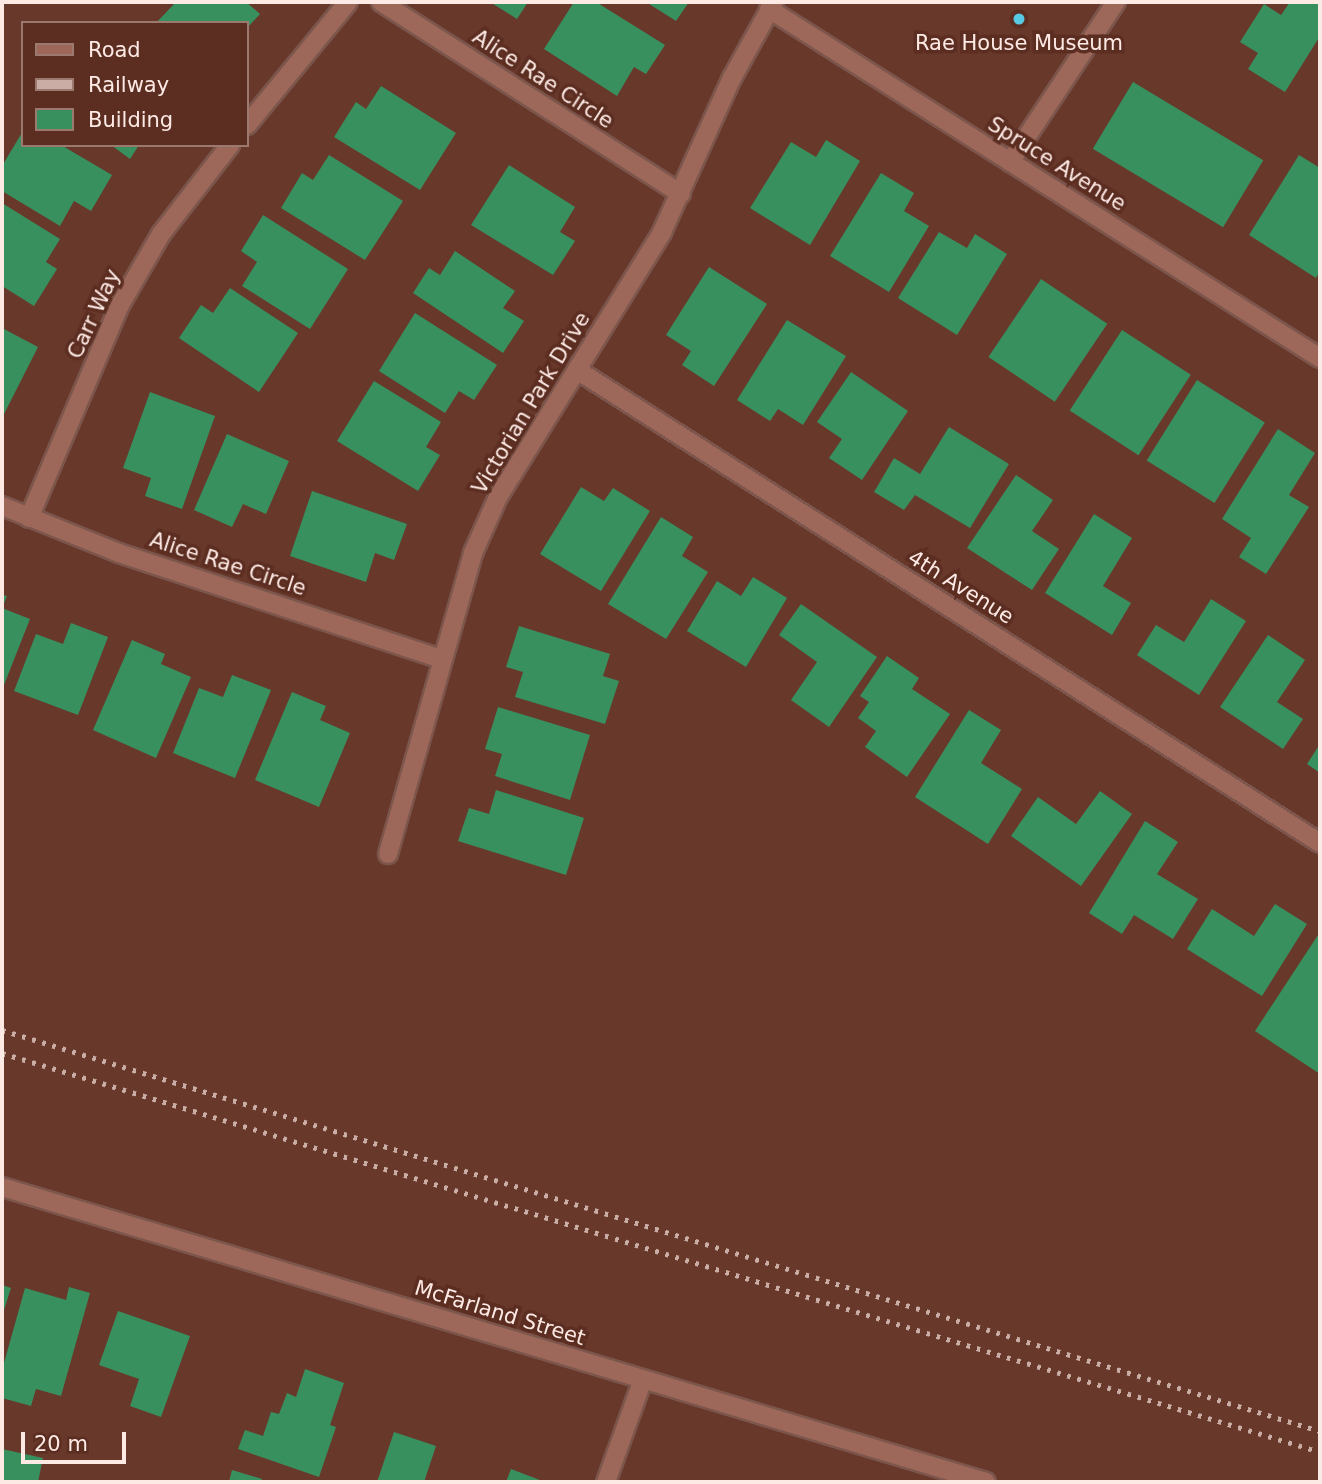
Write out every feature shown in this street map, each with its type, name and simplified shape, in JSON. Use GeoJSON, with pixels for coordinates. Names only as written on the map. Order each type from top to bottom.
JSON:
{"type":"FeatureCollection","features":[{"type":"Feature","properties":{"kind":"street"},"geometry":{"type":"LineString","coordinates":[[248,124],[348,2]]}},
{"type":"Feature","properties":{"kind":"street","name":"Alice Rae Circle"},"geometry":{"type":"LineString","coordinates":[[381,2],[681,194]]}},
{"type":"Feature","properties":{"kind":"street"},"geometry":{"type":"LineString","coordinates":[[1010,162],[1116,2]]}},
{"type":"Feature","properties":{"kind":"street","name":"Victorian Park Drive"},"geometry":{"type":"LineString","coordinates":[[388,854],[472,554],[498,497],[662,232],[732,79],[771,5]]}},
{"type":"Feature","properties":{"kind":"street","name":"Spruce Avenue"},"geometry":{"type":"LineString","coordinates":[[771,5],[1010,162],[1320,358]]}},
{"type":"Feature","properties":{"kind":"street","name":"Carr Way"},"geometry":{"type":"LineString","coordinates":[[29,518],[120,306],[161,234],[228,147]]}},
{"type":"Feature","properties":{"kind":"street","name":"4th Avenue"},"geometry":{"type":"LineString","coordinates":[[577,370],[1320,843]]}},
{"type":"Feature","properties":{"kind":"street","name":"Alice Rae Circle"},"geometry":{"type":"LineString","coordinates":[[2,506],[119,553],[442,659]]}},
{"type":"Feature","properties":{"kind":"street","name":"McFarland Street"},"geometry":{"type":"LineString","coordinates":[[2,1186],[986,1482]]}},
{"type":"Feature","properties":{"kind":"street"},"geometry":{"type":"LineString","coordinates":[[606,1482],[643,1379]]}},
{"type":"Feature","properties":{"kind":"building"},"geometry":{"type":"Polygon","coordinates":[[[176,2],[246,2],[260,14],[248,27],[248,21],[158,21],[176,2]]]}},
{"type":"Feature","properties":{"kind":"building"},"geometry":{"type":"Polygon","coordinates":[[[490,2],[528,2],[517,19],[490,2]]]}},
{"type":"Feature","properties":{"kind":"building"},"geometry":{"type":"Polygon","coordinates":[[[574,2],[596,2],[665,45],[646,74],[634,67],[617,96],[544,49],[574,2]]]}},
{"type":"Feature","properties":{"kind":"building"},"geometry":{"type":"Polygon","coordinates":[[[646,2],[689,2],[676,21],[646,2]]]}},
{"type":"Feature","properties":{"kind":"building"},"geometry":{"type":"Polygon","coordinates":[[[1290,2],[1320,2],[1320,36],[1285,92],[1248,69],[1258,53],[1240,42],[1264,4],[1281,15],[1290,2]]]}},
{"type":"Feature","properties":{"kind":"building"},"geometry":{"type":"Polygon","coordinates":[[[1133,82],[1263,160],[1223,227],[1093,149],[1133,82]]]}},
{"type":"Feature","properties":{"kind":"building"},"geometry":{"type":"Polygon","coordinates":[[[381,86],[456,133],[420,190],[334,137],[356,102],[366,109],[381,86]]]}},
{"type":"Feature","properties":{"kind":"building"},"geometry":{"type":"Polygon","coordinates":[[[21,134],[21,147],[64,147],[112,175],[91,211],[74,201],[60,226],[2,191],[2,166],[21,134]]]}},
{"type":"Feature","properties":{"kind":"building"},"geometry":{"type":"Polygon","coordinates":[[[826,140],[860,161],[810,245],[750,208],[791,142],[816,157],[826,140]]]}},
{"type":"Feature","properties":{"kind":"building"},"geometry":{"type":"Polygon","coordinates":[[[114,147],[138,147],[130,159],[114,147]]]}},
{"type":"Feature","properties":{"kind":"building"},"geometry":{"type":"Polygon","coordinates":[[[329,155],[403,201],[365,260],[281,208],[302,173],[313,180],[329,155]]]}},
{"type":"Feature","properties":{"kind":"building"},"geometry":{"type":"Polygon","coordinates":[[[1299,155],[1320,168],[1320,271],[1316,278],[1249,235],[1299,155]]]}},
{"type":"Feature","properties":{"kind":"building"},"geometry":{"type":"Polygon","coordinates":[[[509,165],[575,207],[560,232],[575,241],[553,275],[471,225],[509,165]]]}},
{"type":"Feature","properties":{"kind":"building"},"geometry":{"type":"Polygon","coordinates":[[[881,173],[914,193],[904,211],[929,226],[889,292],[830,256],[881,173]]]}},
{"type":"Feature","properties":{"kind":"building"},"geometry":{"type":"Polygon","coordinates":[[[2,203],[60,239],[46,262],[57,269],[34,306],[2,286],[2,203]]]}},
{"type":"Feature","properties":{"kind":"building"},"geometry":{"type":"Polygon","coordinates":[[[263,215],[348,269],[310,329],[242,286],[257,262],[241,251],[263,215]]]}},
{"type":"Feature","properties":{"kind":"building"},"geometry":{"type":"Polygon","coordinates":[[[939,232],[967,248],[975,234],[1007,254],[957,335],[898,298],[939,232]]]}},
{"type":"Feature","properties":{"kind":"building"},"geometry":{"type":"Polygon","coordinates":[[[455,251],[515,291],[503,308],[524,321],[503,353],[413,293],[429,268],[440,275],[455,251]]]}},
{"type":"Feature","properties":{"kind":"building"},"geometry":{"type":"Polygon","coordinates":[[[709,267],[767,304],[714,386],[682,365],[691,351],[666,335],[709,267]]]}},
{"type":"Feature","properties":{"kind":"building"},"geometry":{"type":"Polygon","coordinates":[[[1041,279],[1107,324],[1055,402],[988,357],[1041,279]]]}},
{"type":"Feature","properties":{"kind":"building"},"geometry":{"type":"Polygon","coordinates":[[[230,288],[298,333],[259,392],[179,338],[201,305],[213,313],[230,288]]]}},
{"type":"Feature","properties":{"kind":"building"},"geometry":{"type":"Polygon","coordinates":[[[415,313],[497,365],[474,400],[459,391],[445,413],[379,371],[415,313]]]}},
{"type":"Feature","properties":{"kind":"building"},"geometry":{"type":"Polygon","coordinates":[[[787,320],[846,356],[803,425],[778,409],[770,421],[737,400],[787,320]]]}},
{"type":"Feature","properties":{"kind":"building"},"geometry":{"type":"Polygon","coordinates":[[[2,328],[38,347],[2,418],[2,328]]]}},
{"type":"Feature","properties":{"kind":"building"},"geometry":{"type":"Polygon","coordinates":[[[1122,330],[1191,375],[1138,455],[1070,411],[1122,330]]]}},
{"type":"Feature","properties":{"kind":"building"},"geometry":{"type":"Polygon","coordinates":[[[851,372],[908,411],[862,480],[829,458],[842,439],[817,422],[851,372]]]}},
{"type":"Feature","properties":{"kind":"building"},"geometry":{"type":"Polygon","coordinates":[[[1197,380],[1265,422],[1215,503],[1147,461],[1197,380]]]}},
{"type":"Feature","properties":{"kind":"building"},"geometry":{"type":"Polygon","coordinates":[[[374,381],[441,422],[426,447],[440,455],[418,491],[337,441],[374,381]]]}},
{"type":"Feature","properties":{"kind":"building"},"geometry":{"type":"Polygon","coordinates":[[[150,392],[215,416],[182,509],[145,496],[151,478],[123,468],[150,392]]]}},
{"type":"Feature","properties":{"kind":"building"},"geometry":{"type":"Polygon","coordinates":[[[949,427],[1009,464],[970,528],[915,495],[904,510],[874,492],[894,458],[920,474],[949,427]]]}},
{"type":"Feature","properties":{"kind":"building"},"geometry":{"type":"Polygon","coordinates":[[[1278,429],[1315,453],[1289,495],[1309,507],[1266,574],[1239,557],[1251,538],[1222,519],[1278,429]]]}},
{"type":"Feature","properties":{"kind":"building"},"geometry":{"type":"Polygon","coordinates":[[[227,434],[289,461],[266,514],[243,504],[232,527],[194,510],[227,434]]]}},
{"type":"Feature","properties":{"kind":"building"},"geometry":{"type":"Polygon","coordinates":[[[1016,475],[1053,500],[1032,531],[1059,549],[1032,590],[967,548],[1016,475]]]}},
{"type":"Feature","properties":{"kind":"building"},"geometry":{"type":"Polygon","coordinates":[[[581,487],[604,501],[613,488],[650,511],[601,591],[540,554],[581,487]]]}},
{"type":"Feature","properties":{"kind":"building"},"geometry":{"type":"Polygon","coordinates":[[[312,491],[407,524],[394,560],[375,553],[366,582],[290,556],[312,491]]]}},
{"type":"Feature","properties":{"kind":"building"},"geometry":{"type":"Polygon","coordinates":[[[1094,514],[1132,538],[1103,586],[1131,603],[1112,635],[1045,593],[1094,514]]]}},
{"type":"Feature","properties":{"kind":"building"},"geometry":{"type":"Polygon","coordinates":[[[661,517],[693,537],[682,556],[708,572],[666,639],[608,604],[661,517]]]}},
{"type":"Feature","properties":{"kind":"building"},"geometry":{"type":"Polygon","coordinates":[[[753,577],[787,598],[746,667],[687,631],[717,581],[741,596],[753,577]]]}},
{"type":"Feature","properties":{"kind":"building"},"geometry":{"type":"Polygon","coordinates":[[[2,595],[7,596],[2,608],[2,595]]]}},
{"type":"Feature","properties":{"kind":"building"},"geometry":{"type":"Polygon","coordinates":[[[1211,599],[1246,621],[1199,695],[1137,655],[1156,625],[1184,642],[1211,599]]]}},
{"type":"Feature","properties":{"kind":"building"},"geometry":{"type":"Polygon","coordinates":[[[801,604],[877,657],[829,727],[791,700],[817,662],[779,635],[801,604]]]}},
{"type":"Feature","properties":{"kind":"building"},"geometry":{"type":"Polygon","coordinates":[[[2,608],[30,619],[2,690],[2,608]]]}},
{"type":"Feature","properties":{"kind":"building"},"geometry":{"type":"Polygon","coordinates":[[[71,623],[108,637],[78,715],[14,691],[36,634],[63,644],[71,623]]]}},
{"type":"Feature","properties":{"kind":"building"},"geometry":{"type":"Polygon","coordinates":[[[519,626],[610,654],[603,676],[619,681],[605,724],[515,697],[523,672],[506,667],[519,626]]]}},
{"type":"Feature","properties":{"kind":"building"},"geometry":{"type":"Polygon","coordinates":[[[1268,635],[1305,660],[1277,702],[1303,719],[1283,749],[1220,707],[1268,635]]]}},
{"type":"Feature","properties":{"kind":"building"},"geometry":{"type":"Polygon","coordinates":[[[132,640],[165,654],[161,664],[191,677],[156,758],[93,730],[132,640]]]}},
{"type":"Feature","properties":{"kind":"building"},"geometry":{"type":"Polygon","coordinates":[[[887,656],[919,678],[912,689],[950,714],[907,777],[865,747],[876,731],[858,718],[869,702],[860,696],[887,656]]]}},
{"type":"Feature","properties":{"kind":"building"},"geometry":{"type":"Polygon","coordinates":[[[232,675],[271,690],[235,778],[173,753],[199,688],[223,697],[232,675]]]}},
{"type":"Feature","properties":{"kind":"building"},"geometry":{"type":"Polygon","coordinates":[[[292,692],[326,706],[320,720],[350,733],[319,807],[255,780],[292,692]]]}},
{"type":"Feature","properties":{"kind":"building"},"geometry":{"type":"Polygon","coordinates":[[[498,707],[590,735],[570,800],[495,776],[502,754],[485,749],[498,707]]]}},
{"type":"Feature","properties":{"kind":"building"},"geometry":{"type":"Polygon","coordinates":[[[969,710],[1001,730],[981,763],[1022,789],[988,844],[915,797],[969,710]]]}},
{"type":"Feature","properties":{"kind":"building"},"geometry":{"type":"Polygon","coordinates":[[[1320,744],[1320,773],[1307,764],[1320,744]]]}},
{"type":"Feature","properties":{"kind":"building"},"geometry":{"type":"Polygon","coordinates":[[[496,790],[584,818],[566,875],[458,841],[469,808],[489,814],[496,790]]]}},
{"type":"Feature","properties":{"kind":"building"},"geometry":{"type":"Polygon","coordinates":[[[1100,791],[1132,814],[1081,886],[1011,836],[1038,797],[1076,824],[1100,791]]]}},
{"type":"Feature","properties":{"kind":"building"},"geometry":{"type":"Polygon","coordinates":[[[1145,821],[1178,842],[1157,874],[1198,899],[1173,939],[1134,915],[1122,934],[1089,913],[1145,821]]]}},
{"type":"Feature","properties":{"kind":"building"},"geometry":{"type":"Polygon","coordinates":[[[1275,904],[1307,924],[1262,996],[1187,949],[1212,909],[1254,936],[1275,904]]]}},
{"type":"Feature","properties":{"kind":"building"},"geometry":{"type":"Polygon","coordinates":[[[1318,935],[1320,936],[1320,1074],[1255,1031],[1318,935]]]}},
{"type":"Feature","properties":{"kind":"building"},"geometry":{"type":"Polygon","coordinates":[[[2,1285],[11,1288],[2,1316],[2,1285]]]}},
{"type":"Feature","properties":{"kind":"building"},"geometry":{"type":"Polygon","coordinates":[[[69,1287],[90,1293],[61,1396],[36,1389],[31,1406],[2,1398],[2,1370],[25,1288],[66,1300],[69,1287]]]}},
{"type":"Feature","properties":{"kind":"building"},"geometry":{"type":"Polygon","coordinates":[[[118,1311],[190,1336],[161,1417],[130,1406],[139,1379],[99,1365],[118,1311]]]}},
{"type":"Feature","properties":{"kind":"building"},"geometry":{"type":"Polygon","coordinates":[[[305,1369],[344,1383],[330,1425],[336,1427],[319,1477],[238,1449],[245,1430],[263,1436],[271,1412],[279,1414],[287,1393],[296,1397],[305,1369]]]}},
{"type":"Feature","properties":{"kind":"building"},"geometry":{"type":"Polygon","coordinates":[[[394,1432],[436,1446],[424,1482],[377,1482],[394,1432]]]}},
{"type":"Feature","properties":{"kind":"building"},"geometry":{"type":"Polygon","coordinates":[[[2,1449],[43,1458],[38,1482],[2,1481],[2,1449]]]}},
{"type":"Feature","properties":{"kind":"building"},"geometry":{"type":"Polygon","coordinates":[[[511,1469],[545,1482],[506,1482],[511,1469]]]}},
{"type":"Feature","properties":{"kind":"building"},"geometry":{"type":"Polygon","coordinates":[[[232,1470],[262,1479],[261,1482],[229,1482],[232,1470]]]}},
{"type":"Feature","properties":{"kind":"railway"},"geometry":{"type":"LineString","coordinates":[[2,1030],[1320,1431]]}},
{"type":"Feature","properties":{"kind":"railway"},"geometry":{"type":"LineString","coordinates":[[2,1053],[1320,1452]]}},
{"type":"Feature","properties":{"kind":"place","name":"Rae House Museum"},"geometry":{"type":"Point","coordinates":[1019,19]}}]}
